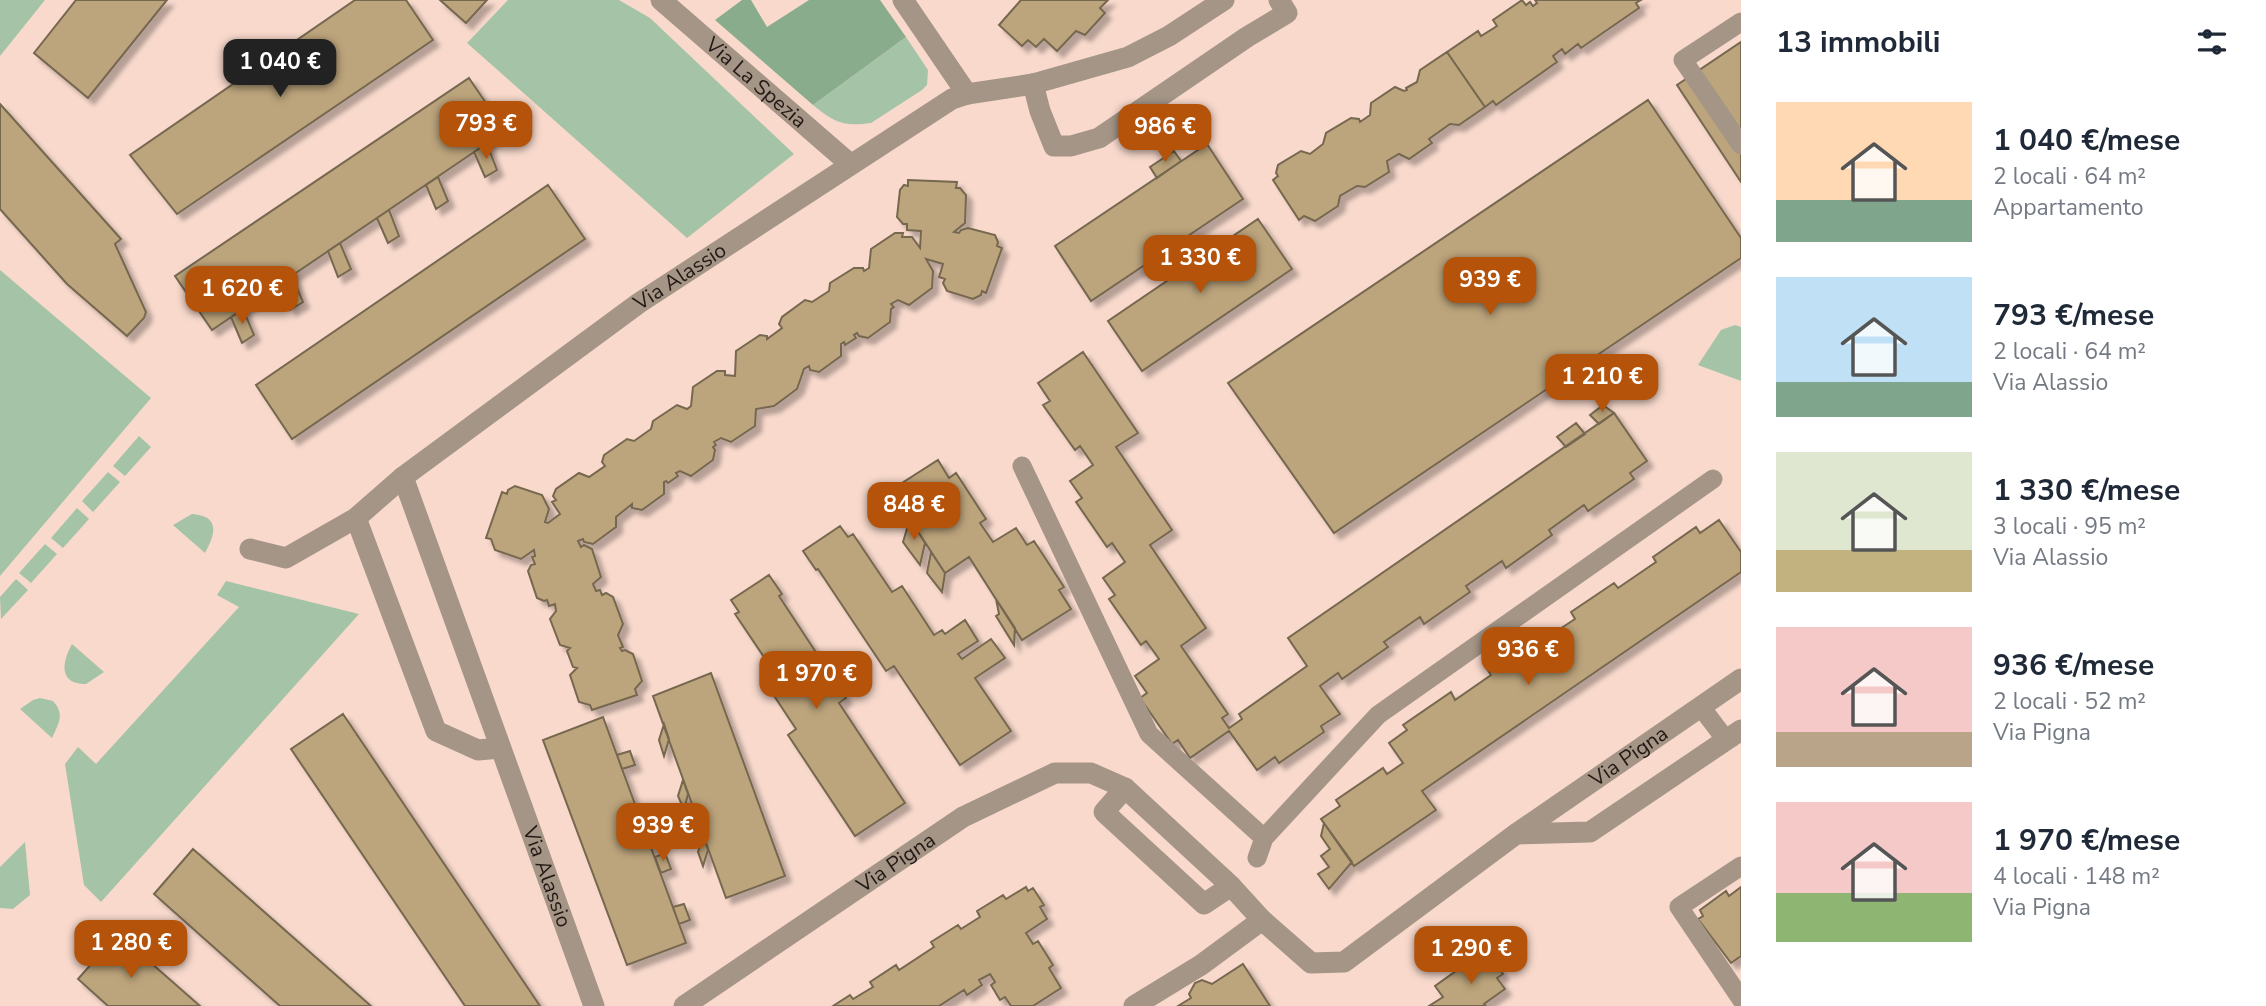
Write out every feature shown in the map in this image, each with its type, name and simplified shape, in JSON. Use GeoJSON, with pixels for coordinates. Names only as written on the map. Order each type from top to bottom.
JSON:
{"type":"FeatureCollection","features":[{"type":"Feature","properties":{"kind":"street","name":"Via La Spezia"},"geometry":{"type":"LineString","coordinates":[[661,0],[850,164]]}},
{"type":"Feature","properties":{"kind":"street"},"geometry":{"type":"LineString","coordinates":[[903,0],[967,94]]}},
{"type":"Feature","properties":{"kind":"street","name":"Via Alassio"},"geometry":{"type":"LineString","coordinates":[[250,549],[286,558],[356,518],[403,477],[639,303],[952,99],[967,94],[1033,84],[1128,57],[1169,36],[1224,0]]}},
{"type":"Feature","properties":{"kind":"street"},"geometry":{"type":"LineString","coordinates":[[1033,84],[1054,146],[1071,146],[1099,138],[1287,12],[1279,0]]}},
{"type":"Feature","properties":{"kind":"street","name":"Via Alassio"},"geometry":{"type":"LineString","coordinates":[[403,477],[594,1006]]}},
{"type":"Feature","properties":{"kind":"street"},"geometry":{"type":"LineString","coordinates":[[356,518],[436,730],[478,750],[500,748]]}},
{"type":"Feature","properties":{"kind":"street","name":"Via Pigna"},"geometry":{"type":"LineString","coordinates":[[684,1006],[963,817],[1055,773],[1091,773],[1125,788],[1231,886],[1262,920],[1311,963],[1343,962],[1516,834],[1741,679]]}},
{"type":"Feature","properties":{"kind":"street","name":"Via Pigna"},"geometry":{"type":"LineString","coordinates":[[1516,834],[1590,832],[1733,735]]}},
{"type":"Feature","properties":{"kind":"street"},"geometry":{"type":"LineString","coordinates":[[1125,788],[1104,812],[1204,904],[1231,886]]}},
{"type":"Feature","properties":{"kind":"street"},"geometry":{"type":"LineString","coordinates":[[1135,1006],[1201,965],[1262,920]]}},
{"type":"Feature","properties":{"kind":"lane"},"geometry":{"type":"LineString","coordinates":[[1741,22],[1683,60],[1741,145]]}},
{"type":"Feature","properties":{"kind":"lane"},"geometry":{"type":"LineString","coordinates":[[1022,466],[1149,734],[1264,838]]}},
{"type":"Feature","properties":{"kind":"lane"},"geometry":{"type":"LineString","coordinates":[[1257,858],[1264,838],[1378,715],[1713,479]]}},
{"type":"Feature","properties":{"kind":"lane"},"geometry":{"type":"LineString","coordinates":[[1701,707],[1733,735]]}},
{"type":"Feature","properties":{"kind":"lane"},"geometry":{"type":"LineString","coordinates":[[1741,866],[1679,907],[1741,999]]}},
{"type":"Feature","properties":{"kind":"green space"},"geometry":{"type":"Polygon","coordinates":[[[0,0],[45,0],[0,56],[0,0]]]}},
{"type":"Feature","properties":{"kind":"green space"},"geometry":{"type":"Polygon","coordinates":[[[508,0],[619,0],[650,18],[794,154],[687,238],[467,43],[508,0]]]}},
{"type":"Feature","properties":{"kind":"green space"},"geometry":{"type":"Polygon","coordinates":[[[742,0],[751,0],[767,27],[809,0],[880,0],[906,37],[813,105],[715,20],[742,0]]]}},
{"type":"Feature","properties":{"kind":"green space"},"geometry":{"type":"Polygon","coordinates":[[[906,37],[928,70],[927,85],[922,90],[871,123],[839,122],[813,105],[906,37]]]}},
{"type":"Feature","properties":{"kind":"green space"},"geometry":{"type":"Polygon","coordinates":[[[0,270],[151,398],[0,576],[0,270]]]}},
{"type":"Feature","properties":{"kind":"green space"},"geometry":{"type":"Polygon","coordinates":[[[1735,325],[1741,327],[1741,381],[1698,365],[1721,330],[1735,325]]]}},
{"type":"Feature","properties":{"kind":"green space"},"geometry":{"type":"Polygon","coordinates":[[[139,436],[151,447],[125,476],[113,466],[139,436]]]}},
{"type":"Feature","properties":{"kind":"green space"},"geometry":{"type":"Polygon","coordinates":[[[108,472],[120,482],[93,512],[82,501],[108,472]]]}},
{"type":"Feature","properties":{"kind":"green space"},"geometry":{"type":"Polygon","coordinates":[[[77,508],[89,519],[63,548],[51,538],[77,508]]]}},
{"type":"Feature","properties":{"kind":"green space"},"geometry":{"type":"Polygon","coordinates":[[[192,514],[208,518],[213,528],[205,553],[173,525],[192,514]]]}},
{"type":"Feature","properties":{"kind":"green space"},"geometry":{"type":"Polygon","coordinates":[[[45,544],[57,554],[31,583],[19,573],[45,544]]]}},
{"type":"Feature","properties":{"kind":"green space"},"geometry":{"type":"Polygon","coordinates":[[[16,579],[28,590],[1,619],[0,597],[16,579]]]}},
{"type":"Feature","properties":{"kind":"green space"},"geometry":{"type":"Polygon","coordinates":[[[226,581],[359,614],[101,902],[84,885],[65,764],[78,747],[96,764],[239,607],[217,595],[226,581]]]}},
{"type":"Feature","properties":{"kind":"green space"},"geometry":{"type":"Polygon","coordinates":[[[72,644],[104,672],[86,684],[71,680],[65,671],[65,665],[72,644]]]}},
{"type":"Feature","properties":{"kind":"green space"},"geometry":{"type":"Polygon","coordinates":[[[40,698],[53,701],[59,710],[59,723],[52,738],[20,709],[40,698]]]}},
{"type":"Feature","properties":{"kind":"green space"},"geometry":{"type":"Polygon","coordinates":[[[25,842],[30,895],[13,909],[0,908],[0,867],[25,842]]]}},
{"type":"Feature","properties":{"kind":"building"},"geometry":{"type":"Polygon","coordinates":[[[76,0],[167,0],[88,98],[34,53],[76,0]]]}},
{"type":"Feature","properties":{"kind":"building"},"geometry":{"type":"Polygon","coordinates":[[[355,0],[406,0],[433,40],[177,214],[130,155],[355,0]]]}},
{"type":"Feature","properties":{"kind":"building"},"geometry":{"type":"Polygon","coordinates":[[[440,0],[487,0],[466,23],[440,0]]]}},
{"type":"Feature","properties":{"kind":"building"},"geometry":{"type":"Polygon","coordinates":[[[1021,0],[1108,0],[1100,8],[1105,13],[1085,35],[1076,31],[1057,51],[1044,39],[1036,47],[1028,40],[1022,46],[999,25],[1021,0]]]}},
{"type":"Feature","properties":{"kind":"building"},"geometry":{"type":"Polygon","coordinates":[[[1522,0],[1526,5],[1530,2],[1533,6],[1537,3],[1535,0],[1641,0],[1636,3],[1639,8],[1581,48],[1578,44],[1565,54],[1562,49],[1553,56],[1557,62],[1496,105],[1493,101],[1485,107],[1447,52],[1478,31],[1481,36],[1497,26],[1493,20],[1522,0]]]}},
{"type":"Feature","properties":{"kind":"building"},"geometry":{"type":"Polygon","coordinates":[[[1741,42],[1741,182],[1677,85],[1741,42]]]}},
{"type":"Feature","properties":{"kind":"building"},"geometry":{"type":"Polygon","coordinates":[[[1447,52],[1485,107],[1459,125],[1450,124],[1429,139],[1432,143],[1409,159],[1399,154],[1387,161],[1389,172],[1365,187],[1357,186],[1340,196],[1338,206],[1315,221],[1304,216],[1299,220],[1273,180],[1278,176],[1278,165],[1301,151],[1310,154],[1323,144],[1326,133],[1351,118],[1359,119],[1360,122],[1370,115],[1371,103],[1395,87],[1407,90],[1406,88],[1417,82],[1420,70],[1447,52]]]}},
{"type":"Feature","properties":{"kind":"building"},"geometry":{"type":"Polygon","coordinates":[[[469,78],[505,131],[212,330],[175,276],[469,78]]]}},
{"type":"Feature","properties":{"kind":"building"},"geometry":{"type":"Polygon","coordinates":[[[1648,100],[1741,238],[1741,258],[1334,533],[1228,383],[1648,100]]]}},
{"type":"Feature","properties":{"kind":"building"},"geometry":{"type":"Polygon","coordinates":[[[0,104],[121,239],[115,244],[146,312],[144,318],[127,336],[67,284],[0,209],[0,104]]]}},
{"type":"Feature","properties":{"kind":"building"},"geometry":{"type":"Polygon","coordinates":[[[487,144],[497,170],[485,177],[474,152],[487,144]]]}},
{"type":"Feature","properties":{"kind":"building"},"geometry":{"type":"Polygon","coordinates":[[[1207,144],[1243,199],[1091,301],[1055,246],[1207,144]]]}},
{"type":"Feature","properties":{"kind":"building"},"geometry":{"type":"Polygon","coordinates":[[[1174,151],[1181,161],[1157,178],[1150,167],[1174,151]]]}},
{"type":"Feature","properties":{"kind":"building"},"geometry":{"type":"Polygon","coordinates":[[[438,177],[448,201],[436,209],[426,185],[438,177]]]}},
{"type":"Feature","properties":{"kind":"building"},"geometry":{"type":"Polygon","coordinates":[[[908,180],[957,182],[956,188],[960,188],[966,195],[965,223],[954,232],[959,233],[968,228],[995,235],[997,246],[1002,248],[986,293],[982,291],[981,295],[973,299],[947,291],[943,283],[945,279],[939,277],[943,264],[926,259],[933,271],[932,288],[909,305],[898,300],[891,304],[894,307],[891,309],[890,322],[868,338],[857,333],[854,335],[856,338],[845,345],[844,342],[841,344],[841,356],[819,372],[810,370],[809,366],[804,369],[797,389],[774,406],[756,409],[755,426],[731,442],[721,438],[714,442],[716,445],[713,447],[713,460],[691,476],[680,471],[676,473],[678,476],[668,483],[664,482],[664,494],[642,510],[632,508],[632,504],[616,517],[616,527],[593,544],[584,542],[583,539],[578,541],[581,547],[584,545],[592,549],[601,577],[593,584],[596,591],[600,590],[602,595],[606,593],[613,597],[623,624],[618,635],[623,647],[620,648],[633,654],[642,681],[635,689],[637,695],[592,710],[590,705],[579,702],[570,675],[577,668],[573,667],[567,651],[570,648],[560,645],[550,619],[556,611],[555,604],[549,606],[547,600],[537,598],[528,571],[531,565],[535,564],[532,557],[535,556],[534,550],[521,559],[495,550],[491,539],[486,538],[502,492],[507,494],[508,490],[515,486],[542,495],[549,509],[545,522],[548,523],[560,514],[552,502],[556,500],[553,496],[556,489],[579,473],[589,477],[605,466],[602,462],[604,455],[627,439],[634,441],[651,429],[653,421],[677,405],[687,409],[691,406],[693,387],[717,371],[725,371],[725,375],[735,376],[736,351],[760,335],[767,336],[767,339],[782,328],[779,324],[782,317],[805,300],[812,302],[829,291],[830,283],[854,268],[863,268],[864,271],[869,268],[871,249],[895,233],[903,233],[902,237],[912,237],[920,248],[921,231],[907,230],[907,224],[903,224],[897,217],[900,190],[904,185],[908,186],[908,180]]]}},
{"type":"Feature","properties":{"kind":"building"},"geometry":{"type":"Polygon","coordinates":[[[548,185],[585,239],[292,439],[256,385],[548,185]]]}},
{"type":"Feature","properties":{"kind":"building"},"geometry":{"type":"Polygon","coordinates":[[[389,210],[399,236],[388,243],[377,218],[389,210]]]}},
{"type":"Feature","properties":{"kind":"building"},"geometry":{"type":"Polygon","coordinates":[[[1258,219],[1292,269],[1142,371],[1108,321],[1258,219]]]}},
{"type":"Feature","properties":{"kind":"building"},"geometry":{"type":"Polygon","coordinates":[[[340,243],[351,269],[338,277],[328,251],[340,243]]]}},
{"type":"Feature","properties":{"kind":"building"},"geometry":{"type":"Polygon","coordinates":[[[292,276],[303,302],[290,310],[279,285],[292,276]]]}},
{"type":"Feature","properties":{"kind":"building"},"geometry":{"type":"Polygon","coordinates":[[[243,309],[254,335],[242,343],[231,317],[243,309]]]}},
{"type":"Feature","properties":{"kind":"building"},"geometry":{"type":"Polygon","coordinates":[[[1083,352],[1138,433],[1116,447],[1172,530],[1150,545],[1206,628],[1181,646],[1228,714],[1222,718],[1229,728],[1242,719],[1239,714],[1307,666],[1288,638],[1614,413],[1647,461],[1630,473],[1634,479],[1588,511],[1584,505],[1549,530],[1552,535],[1506,568],[1502,561],[1466,586],[1470,592],[1424,624],[1420,617],[1384,642],[1388,647],[1342,679],[1338,673],[1320,686],[1340,714],[1321,726],[1324,732],[1279,763],[1275,757],[1257,770],[1229,731],[1190,758],[1178,740],[1172,744],[1140,698],[1147,693],[1135,676],[1159,659],[1146,641],[1141,645],[1109,599],[1115,595],[1103,578],[1125,562],[1112,543],[1107,547],[1076,502],[1082,498],[1070,481],[1093,465],[1080,446],[1075,450],[1043,405],[1050,401],[1038,383],[1083,352]]]}},
{"type":"Feature","properties":{"kind":"building"},"geometry":{"type":"Polygon","coordinates":[[[1603,405],[1614,413],[1599,424],[1590,415],[1603,405]]]}},
{"type":"Feature","properties":{"kind":"building"},"geometry":{"type":"Polygon","coordinates":[[[1576,423],[1585,434],[1566,447],[1557,437],[1576,423]]]}},
{"type":"Feature","properties":{"kind":"building"},"geometry":{"type":"Polygon","coordinates":[[[938,460],[949,478],[956,473],[986,519],[980,523],[993,542],[1016,528],[1027,545],[1034,541],[1064,587],[1059,590],[1071,609],[1022,640],[969,557],[945,573],[891,490],[938,460]]]}},
{"type":"Feature","properties":{"kind":"building"},"geometry":{"type":"Polygon","coordinates":[[[910,519],[925,543],[920,565],[903,542],[910,519]]]}},
{"type":"Feature","properties":{"kind":"building"},"geometry":{"type":"Polygon","coordinates":[[[1719,520],[1741,552],[1741,572],[1422,791],[1436,810],[1354,866],[1321,819],[1340,806],[1336,800],[1383,768],[1387,774],[1403,763],[1389,743],[1407,730],[1403,725],[1451,692],[1455,700],[1491,675],[1487,669],[1532,637],[1537,644],[1575,619],[1571,612],[1614,583],[1618,588],[1656,562],[1653,557],[1696,527],[1700,533],[1719,520]]]}},
{"type":"Feature","properties":{"kind":"building"},"geometry":{"type":"Polygon","coordinates":[[[840,526],[848,537],[853,534],[892,592],[902,586],[934,635],[942,630],[945,634],[965,620],[978,641],[958,654],[962,659],[991,639],[1005,658],[975,678],[1011,731],[960,765],[894,666],[886,671],[803,551],[840,526]]]}},
{"type":"Feature","properties":{"kind":"building"},"geometry":{"type":"Polygon","coordinates":[[[931,552],[945,573],[942,592],[927,573],[931,552]]]}},
{"type":"Feature","properties":{"kind":"building"},"geometry":{"type":"Polygon","coordinates":[[[769,575],[782,594],[779,596],[846,698],[839,703],[905,803],[855,836],[788,735],[796,729],[763,679],[774,672],[735,614],[739,612],[731,600],[769,575]]]}},
{"type":"Feature","properties":{"kind":"building"},"geometry":{"type":"Polygon","coordinates":[[[996,599],[1015,628],[1014,645],[996,616],[999,614],[996,599]]]}},
{"type":"Feature","properties":{"kind":"building"},"geometry":{"type":"Polygon","coordinates":[[[711,673],[785,876],[726,898],[653,696],[711,673]]]}},
{"type":"Feature","properties":{"kind":"building"},"geometry":{"type":"Polygon","coordinates":[[[343,714],[540,1006],[465,1006],[291,749],[343,714]]]}},
{"type":"Feature","properties":{"kind":"building"},"geometry":{"type":"Polygon","coordinates":[[[603,717],[686,943],[627,965],[543,740],[603,717]]]}},
{"type":"Feature","properties":{"kind":"building"},"geometry":{"type":"Polygon","coordinates":[[[664,724],[669,739],[664,756],[659,740],[664,724]]]}},
{"type":"Feature","properties":{"kind":"building"},"geometry":{"type":"Polygon","coordinates":[[[630,751],[635,765],[622,769],[617,755],[630,751]]]}},
{"type":"Feature","properties":{"kind":"building"},"geometry":{"type":"Polygon","coordinates":[[[683,780],[688,794],[684,810],[678,796],[683,780]]]}},
{"type":"Feature","properties":{"kind":"building"},"geometry":{"type":"Polygon","coordinates":[[[1324,823],[1352,862],[1329,889],[1318,874],[1329,867],[1321,856],[1330,849],[1321,836],[1324,823]]]}},
{"type":"Feature","properties":{"kind":"building"},"geometry":{"type":"Polygon","coordinates":[[[703,836],[708,850],[703,866],[698,852],[703,836]]]}},
{"type":"Feature","properties":{"kind":"building"},"geometry":{"type":"Polygon","coordinates":[[[193,849],[371,1006],[280,1006],[154,894],[193,849]]]}},
{"type":"Feature","properties":{"kind":"building"},"geometry":{"type":"Polygon","coordinates":[[[665,853],[671,869],[661,873],[655,857],[665,853]]]}},
{"type":"Feature","properties":{"kind":"building"},"geometry":{"type":"Polygon","coordinates":[[[1026,887],[1028,891],[1033,888],[1044,905],[1040,907],[1047,919],[1026,933],[1033,944],[1038,941],[1053,965],[1049,968],[1061,988],[1033,1006],[1011,1006],[1005,997],[1000,1000],[991,985],[995,982],[990,974],[979,980],[982,985],[967,995],[964,990],[939,1006],[833,1006],[850,995],[853,999],[873,987],[870,982],[896,965],[899,970],[934,947],[931,942],[958,925],[961,929],[980,917],[977,911],[1003,895],[1006,899],[1026,887]]]}},
{"type":"Feature","properties":{"kind":"building"},"geometry":{"type":"Polygon","coordinates":[[[1741,887],[1741,956],[1731,963],[1698,919],[1703,916],[1700,910],[1726,891],[1729,896],[1741,887]]]}},
{"type":"Feature","properties":{"kind":"building"},"geometry":{"type":"Polygon","coordinates":[[[684,904],[690,920],[679,924],[673,907],[684,904]]]}},
{"type":"Feature","properties":{"kind":"building"},"geometry":{"type":"Polygon","coordinates":[[[118,934],[200,1006],[108,1006],[78,979],[118,934]]]}},
{"type":"Feature","properties":{"kind":"building"},"geometry":{"type":"Polygon","coordinates":[[[1491,957],[1503,974],[1497,978],[1505,989],[1484,1004],[1486,1006],[1429,1006],[1443,997],[1435,986],[1463,966],[1468,973],[1491,957]]]}},
{"type":"Feature","properties":{"kind":"building"},"geometry":{"type":"Polygon","coordinates":[[[1243,964],[1270,1006],[1178,1006],[1191,998],[1189,994],[1195,983],[1202,980],[1212,984],[1243,964]]]}}]}
